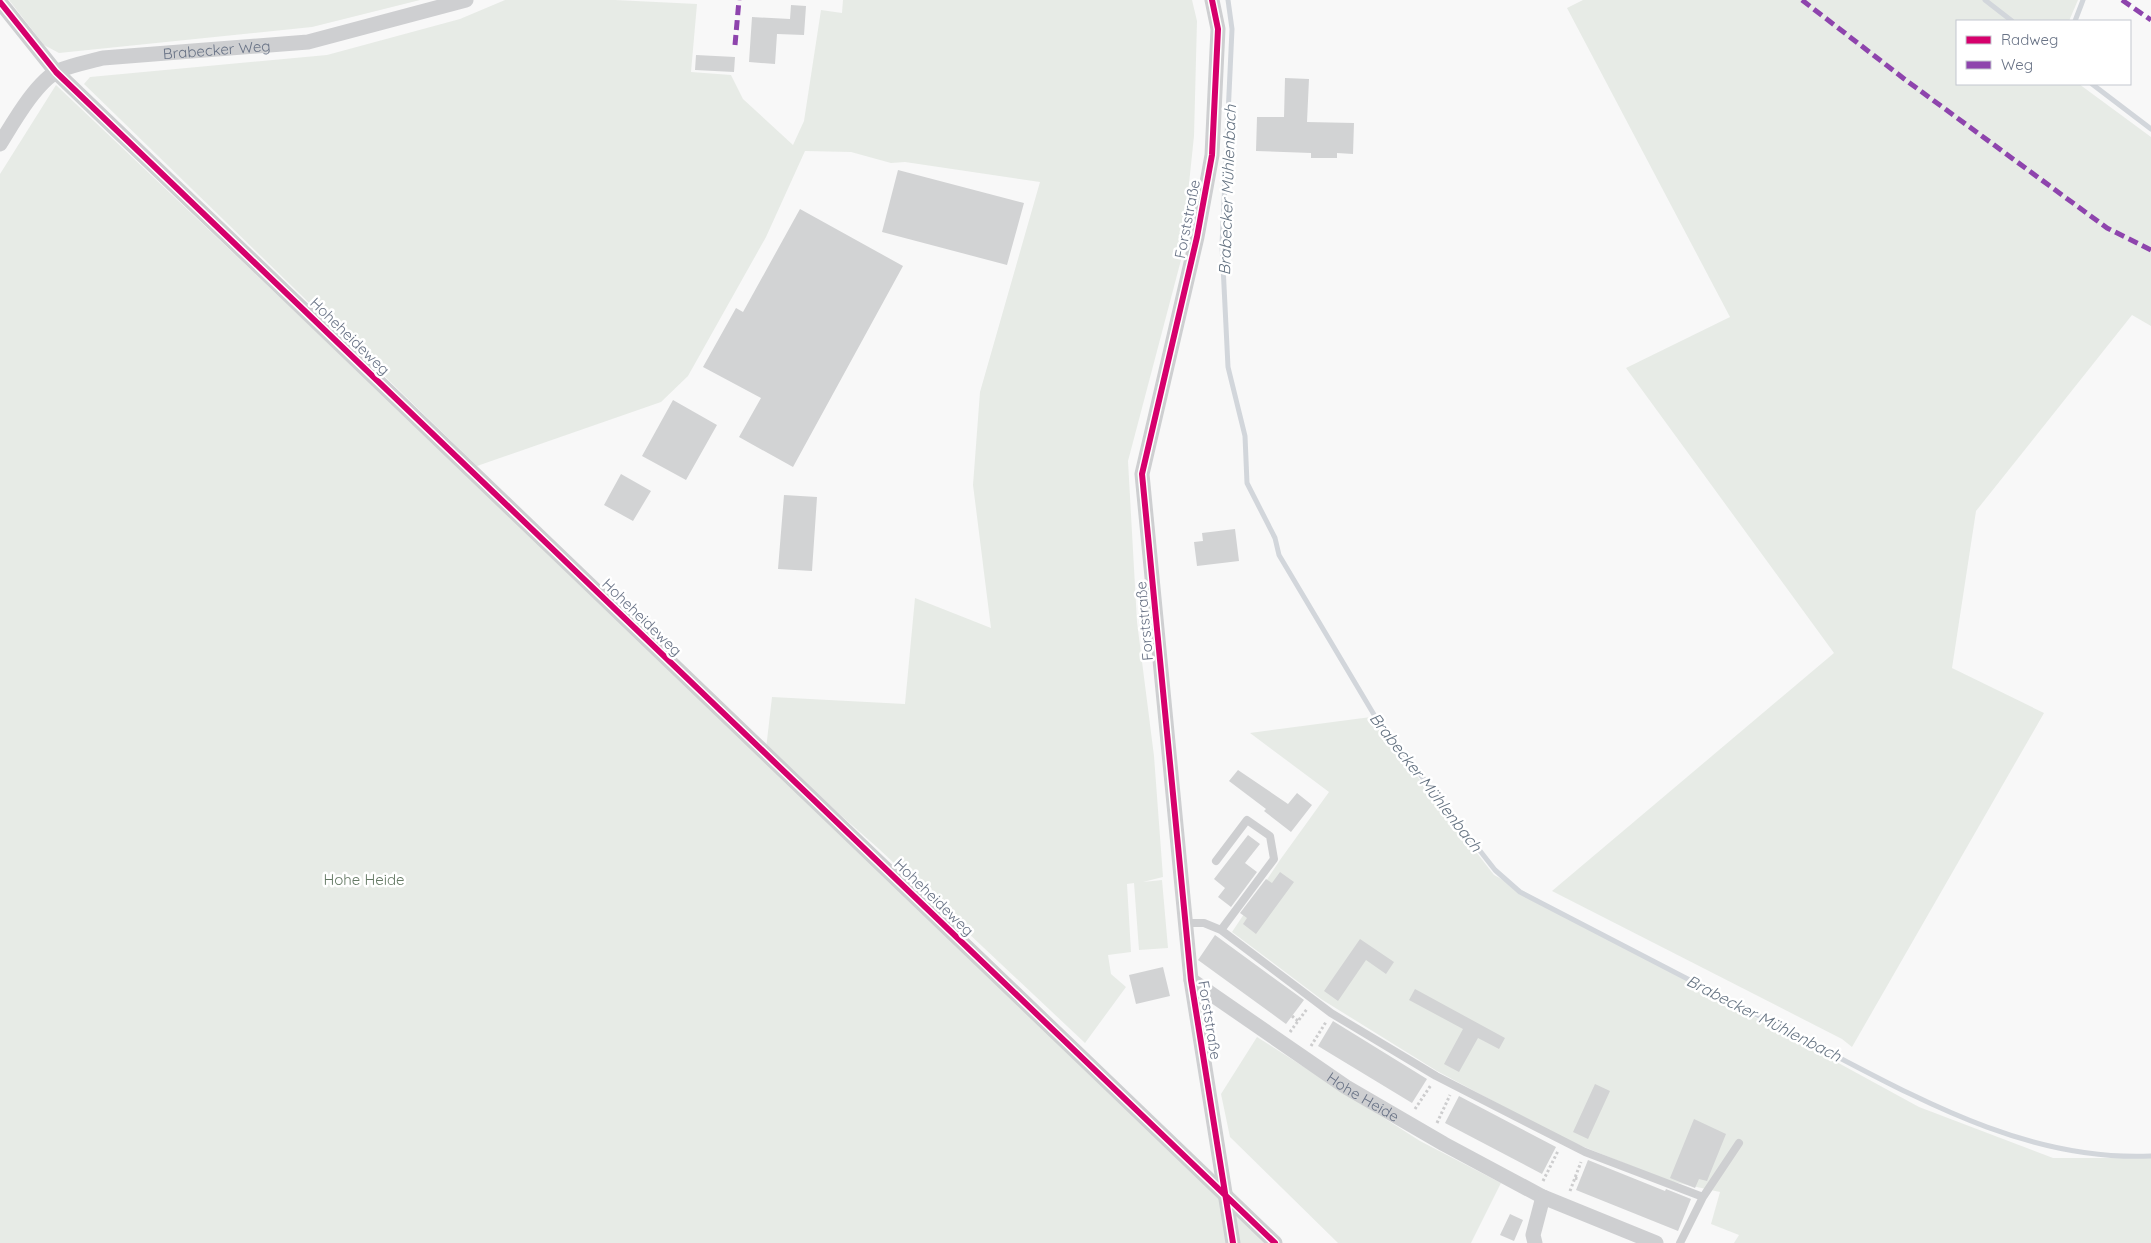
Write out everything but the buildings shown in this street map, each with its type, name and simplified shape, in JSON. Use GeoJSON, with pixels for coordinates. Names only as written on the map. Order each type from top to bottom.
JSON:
{"type":"FeatureCollection","features":[{"type":"Feature","properties":{"kind":"street","name":"Brabecker Weg"},"geometry":{"type":"LineString","coordinates":[[0,144],[40,85],[56,72],[103,58],[308,42],[466,0]]}},
{"type":"Feature","properties":{"kind":"street","name":"Forststraße"},"geometry":{"type":"LineString","coordinates":[[1212,0],[1218,29],[1212,154],[1197,238],[1142,474],[1191,980],[1233,1243]]}},
{"type":"Feature","properties":{"kind":"street","name":"Hoheheideweg"},"geometry":{"type":"LineString","coordinates":[[0,2],[56,72],[1275,1243]]}},
{"type":"Feature","properties":{"kind":"street","name":"Hohe Heide"},"geometry":{"type":"LineString","coordinates":[[1191,980],[1346,1087],[1431,1137],[1540,1195],[1656,1243]]}},
{"type":"Feature","properties":{"kind":"street"},"geometry":{"type":"LineString","coordinates":[[1535,1243],[1533,1236],[1540,1195]]}},
{"type":"Feature","properties":{"kind":"lane"},"geometry":{"type":"LineString","coordinates":[[1216,861],[1247,820],[1270,836],[1274,859],[1221,930]]}},
{"type":"Feature","properties":{"kind":"lane"},"geometry":{"type":"LineString","coordinates":[[1185,923],[1204,923],[1221,930],[1332,1013],[1436,1076],[1585,1152],[1702,1197]]}},
{"type":"Feature","properties":{"kind":"lane"},"geometry":{"type":"LineString","coordinates":[[1680,1243],[1702,1197],[1739,1143]]}},
{"type":"Feature","properties":{"kind":"path"},"geometry":{"type":"LineString","coordinates":[[1282,1043],[1313,1000]]}},
{"type":"Feature","properties":{"kind":"path"},"geometry":{"type":"LineString","coordinates":[[1304,1058],[1332,1013]]}},
{"type":"Feature","properties":{"kind":"path"},"geometry":{"type":"LineString","coordinates":[[1292,1016],[1298,1020]]}},
{"type":"Feature","properties":{"kind":"path"},"geometry":{"type":"LineString","coordinates":[[1318,1034],[1323,1038]]}},
{"type":"Feature","properties":{"kind":"path"},"geometry":{"type":"LineString","coordinates":[[1407,1122],[1436,1076]]}},
{"type":"Feature","properties":{"kind":"path"},"geometry":{"type":"LineString","coordinates":[[1431,1137],[1455,1085]]}},
{"type":"Feature","properties":{"kind":"path"},"geometry":{"type":"LineString","coordinates":[[1417,1095],[1422,1098]]}},
{"type":"Feature","properties":{"kind":"path"},"geometry":{"type":"LineString","coordinates":[[1443,1110],[1450,1113]]}},
{"type":"Feature","properties":{"kind":"path"},"geometry":{"type":"LineString","coordinates":[[1540,1195],[1549,1164],[1564,1142]]}},
{"type":"Feature","properties":{"kind":"path"},"geometry":{"type":"LineString","coordinates":[[1564,1206],[1585,1152]]}},
{"type":"Feature","properties":{"kind":"path"},"geometry":{"type":"LineString","coordinates":[[1575,1178],[1580,1179]]}},
{"type":"Feature","properties":{"kind":"green space"},"geometry":{"type":"Polygon","coordinates":[[[9,0],[420,0],[312,27],[59,53],[44,45],[9,0]]]}},
{"type":"Feature","properties":{"kind":"green space"},"geometry":{"type":"Polygon","coordinates":[[[505,0],[615,0],[697,4],[691,72],[731,75],[743,99],[793,145],[804,121],[821,10],[842,13],[843,0],[1192,0],[1197,21],[1194,136],[1181,260],[1128,461],[1137,622],[1154,756],[1163,877],[1143,882],[1162,880],[1168,948],[1139,950],[1134,883],[1127,884],[1131,952],[1108,955],[1111,974],[1126,987],[1085,1043],[879,849],[766,749],[772,697],[905,704],[915,598],[991,628],[973,485],[980,392],[1040,182],[905,162],[891,163],[851,152],[805,151],[766,237],[688,376],[661,402],[477,466],[84,84],[90,77],[327,55],[460,19],[505,0]]]}},
{"type":"Feature","properties":{"kind":"green space"},"geometry":{"type":"Polygon","coordinates":[[[1583,0],[2078,0],[2069,20],[1956,20],[1956,85],[2080,85],[2151,137],[2151,326],[2132,315],[1976,511],[1952,668],[2044,713],[1852,1047],[1842,1039],[1552,891],[1834,653],[1626,368],[1730,317],[1567,8],[1583,0]]]}},
{"type":"Feature","properties":{"kind":"green space","name":"Hohe Heide"},"geometry":{"type":"Polygon","coordinates":[[[56,85],[1226,1194],[1275,1243],[0,1243],[0,174],[56,85]]]}},
{"type":"Feature","properties":{"kind":"green space"},"geometry":{"type":"Polygon","coordinates":[[[1371,717],[1494,875],[1919,1107],[2053,1158],[2151,1158],[2151,1243],[1734,1243],[1739,1235],[1711,1224],[1720,1192],[1669,1181],[1564,1139],[1437,1071],[1321,999],[1232,932],[1280,860],[1329,792],[1250,733],[1371,717]]]}},
{"type":"Feature","properties":{"kind":"green space"},"geometry":{"type":"Polygon","coordinates":[[[1257,1037],[1420,1141],[1501,1183],[1471,1243],[1338,1243],[1230,1137],[1221,1094],[1257,1037]]]}},
{"type":"Feature","properties":{"kind":"waterway","name":"Brabecker Mühlenbach"},"geometry":{"type":"LineString","coordinates":[[1228,0],[1232,29],[1222,245],[1228,367],[1245,436],[1247,483],[1275,538],[1279,555],[1376,718],[1495,870],[1520,892],[1874,1076],[1962,1118],[2054,1147],[2102,1155],[2151,1156]]}},
{"type":"Feature","properties":{"kind":"waterway"},"geometry":{"type":"LineString","coordinates":[[1985,0],[2011,20]]}},
{"type":"Feature","properties":{"kind":"waterway"},"geometry":{"type":"LineString","coordinates":[[2075,20],[2083,0]]}},
{"type":"Feature","properties":{"kind":"waterway"},"geometry":{"type":"LineString","coordinates":[[2093,85],[2151,129]]}},
{"type":"Feature","properties":{"kind":"marked path"},"geometry":{"type":"LineString","coordinates":[[735,45],[739,0]]}},
{"type":"Feature","properties":{"kind":"marked path"},"geometry":{"type":"LineString","coordinates":[[1802,0],[1907,81],[2107,228],[2151,250]]}},
{"type":"Feature","properties":{"kind":"marked path"},"geometry":{"type":"LineString","coordinates":[[2122,0],[2151,20]]}},
{"type":"Feature","properties":{"kind":"cycle path"},"geometry":{"type":"LineString","coordinates":[[1212,0],[1218,29],[1212,155],[1197,237],[1142,474],[1191,980],[1233,1243]]}},
{"type":"Feature","properties":{"kind":"cycle path"},"geometry":{"type":"LineString","coordinates":[[0,2],[56,72],[1275,1243]]}}]}
